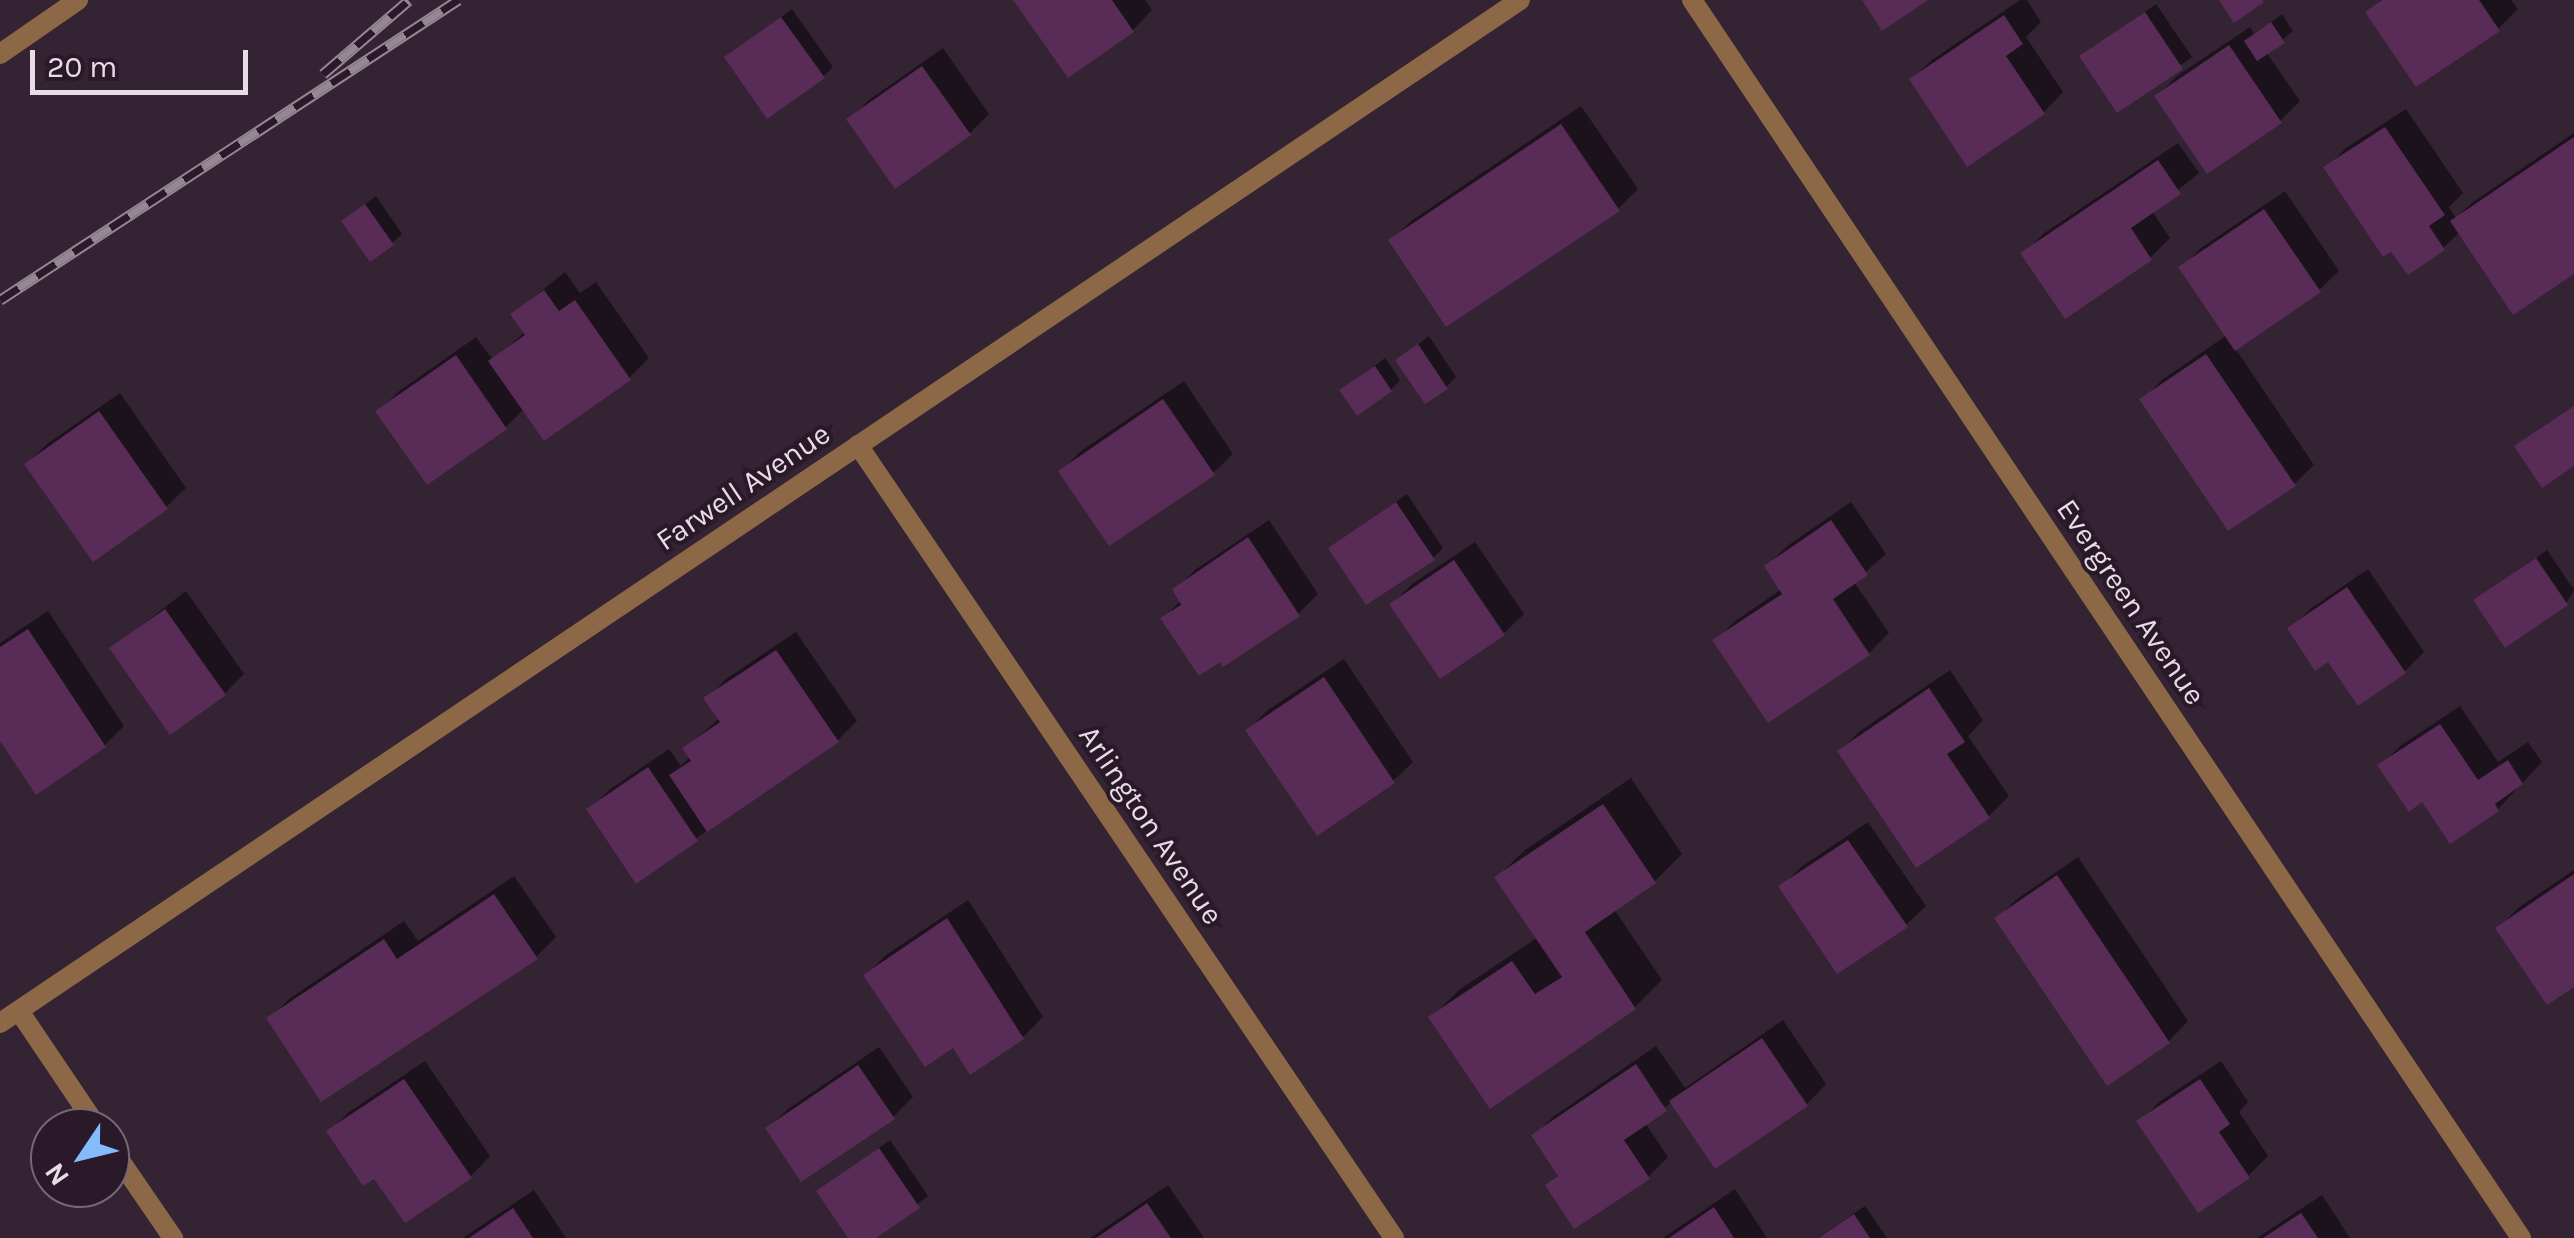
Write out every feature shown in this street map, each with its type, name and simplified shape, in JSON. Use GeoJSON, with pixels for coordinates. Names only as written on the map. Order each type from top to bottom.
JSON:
{"type":"FeatureCollection","features":[{"type":"Feature","properties":{"kind":"street"},"geometry":{"type":"LineString","coordinates":[[0,54],[78,0]]}},
{"type":"Feature","properties":{"kind":"street","name":"Farwell Avenue"},"geometry":{"type":"LineString","coordinates":[[0,1024],[1520,0]]}},
{"type":"Feature","properties":{"kind":"street","name":"Evergreen Avenue"},"geometry":{"type":"LineString","coordinates":[[1692,0],[2521,1238]]}},
{"type":"Feature","properties":{"kind":"street","name":"Arlington Avenue"},"geometry":{"type":"LineString","coordinates":[[858,445],[1394,1238]]}},
{"type":"Feature","properties":{"kind":"street"},"geometry":{"type":"LineString","coordinates":[[19,1011],[84,1108]]}},
{"type":"Feature","properties":{"kind":"street"},"geometry":{"type":"LineString","coordinates":[[130,1176],[172,1238]]}},
{"type":"Feature","properties":{"kind":"building"},"geometry":{"type":"Polygon","coordinates":[[[1013,0],[1112,0],[1134,32],[1068,78],[1013,0]]]}},
{"type":"Feature","properties":{"kind":"building"},"geometry":{"type":"Polygon","coordinates":[[[1862,0],[1928,0],[1882,31],[1862,0]]]}},
{"type":"Feature","properties":{"kind":"building"},"geometry":{"type":"Polygon","coordinates":[[[2219,0],[2262,0],[2264,2],[2234,23],[2219,0]]]}},
{"type":"Feature","properties":{"kind":"building"},"geometry":{"type":"Polygon","coordinates":[[[2382,0],[2479,0],[2500,31],[2416,87],[2365,12],[2382,0]]]}},
{"type":"Feature","properties":{"kind":"building"},"geometry":{"type":"Polygon","coordinates":[[[2145,12],[2183,69],[2117,113],[2079,56],[2145,12]]]}},
{"type":"Feature","properties":{"kind":"building"},"geometry":{"type":"Polygon","coordinates":[[[2004,15],[2023,44],[2006,56],[2045,114],[1967,167],[1909,79],[2004,15]]]}},
{"type":"Feature","properties":{"kind":"building"},"geometry":{"type":"Polygon","coordinates":[[[781,17],[825,78],[767,119],[724,57],[781,17]]]}},
{"type":"Feature","properties":{"kind":"building"},"geometry":{"type":"Polygon","coordinates":[[[2271,22],[2285,43],[2257,61],[2244,41],[2271,22]]]}},
{"type":"Feature","properties":{"kind":"building"},"geometry":{"type":"Polygon","coordinates":[[[2229,45],[2282,123],[2207,174],[2154,96],[2229,45]]]}},
{"type":"Feature","properties":{"kind":"building"},"geometry":{"type":"Polygon","coordinates":[[[922,66],[971,135],[895,189],[846,119],[922,66]]]}},
{"type":"Feature","properties":{"kind":"building"},"geometry":{"type":"Polygon","coordinates":[[[1561,124],[1620,211],[1446,327],[1388,240],[1561,124]]]}},
{"type":"Feature","properties":{"kind":"building"},"geometry":{"type":"Polygon","coordinates":[[[2385,127],[2445,215],[2429,226],[2445,250],[2408,275],[2391,252],[2383,257],[2323,167],[2385,127]]]}},
{"type":"Feature","properties":{"kind":"building"},"geometry":{"type":"Polygon","coordinates":[[[2574,137],[2574,274],[2513,315],[2450,221],[2574,137]]]}},
{"type":"Feature","properties":{"kind":"building"},"geometry":{"type":"Polygon","coordinates":[[[2158,160],[2181,194],[2131,228],[2152,260],[2065,319],[2020,253],[2158,160]]]}},
{"type":"Feature","properties":{"kind":"building"},"geometry":{"type":"Polygon","coordinates":[[[365,204],[394,245],[370,262],[341,221],[365,204]]]}},
{"type":"Feature","properties":{"kind":"building"},"geometry":{"type":"Polygon","coordinates":[[[2264,209],[2321,292],[2235,351],[2178,267],[2264,209]]]}},
{"type":"Feature","properties":{"kind":"building"},"geometry":{"type":"Polygon","coordinates":[[[544,290],[559,311],[575,300],[631,380],[544,441],[488,361],[525,335],[510,314],[544,290]]]}},
{"type":"Feature","properties":{"kind":"building"},"geometry":{"type":"Polygon","coordinates":[[[1418,344],[1448,389],[1425,404],[1395,360],[1418,344]]]}},
{"type":"Feature","properties":{"kind":"building"},"geometry":{"type":"Polygon","coordinates":[[[2206,354],[2296,486],[2228,531],[2139,399],[2206,354]]]}},
{"type":"Feature","properties":{"kind":"building"},"geometry":{"type":"Polygon","coordinates":[[[456,355],[507,429],[427,485],[375,411],[456,355]]]}},
{"type":"Feature","properties":{"kind":"building"},"geometry":{"type":"Polygon","coordinates":[[[1375,366],[1392,391],[1357,416],[1339,390],[1375,366]]]}},
{"type":"Feature","properties":{"kind":"building"},"geometry":{"type":"Polygon","coordinates":[[[1163,399],[1215,475],[1109,546],[1058,471],[1163,399]]]}},
{"type":"Feature","properties":{"kind":"building"},"geometry":{"type":"Polygon","coordinates":[[[2574,406],[2574,466],[2542,488],[2514,446],[2574,406]]]}},
{"type":"Feature","properties":{"kind":"building"},"geometry":{"type":"Polygon","coordinates":[[[99,411],[168,509],[93,562],[24,464],[99,411]]]}},
{"type":"Feature","properties":{"kind":"building"},"geometry":{"type":"Polygon","coordinates":[[[1396,502],[1435,560],[1366,605],[1328,548],[1396,502]]]}},
{"type":"Feature","properties":{"kind":"building"},"geometry":{"type":"Polygon","coordinates":[[[1831,520],[1868,575],[1833,599],[1870,655],[1768,723],[1712,640],[1782,594],[1764,566],[1831,520]]]}},
{"type":"Feature","properties":{"kind":"building"},"geometry":{"type":"Polygon","coordinates":[[[1248,537],[1300,616],[1223,667],[1220,662],[1199,676],[1160,618],[1181,605],[1172,589],[1248,537]]]}},
{"type":"Feature","properties":{"kind":"building"},"geometry":{"type":"Polygon","coordinates":[[[2536,558],[2568,605],[2505,648],[2473,600],[2536,558]]]}},
{"type":"Feature","properties":{"kind":"building"},"geometry":{"type":"Polygon","coordinates":[[[1454,560],[1505,635],[1440,679],[1389,604],[1454,560]]]}},
{"type":"Feature","properties":{"kind":"building"},"geometry":{"type":"Polygon","coordinates":[[[2347,587],[2406,673],[2358,706],[2328,662],[2315,671],[2287,628],[2347,587]]]}},
{"type":"Feature","properties":{"kind":"building"},"geometry":{"type":"Polygon","coordinates":[[[165,609],[226,695],[170,735],[109,648],[165,609]]]}},
{"type":"Feature","properties":{"kind":"building"},"geometry":{"type":"Polygon","coordinates":[[[28,629],[106,747],[36,795],[0,741],[0,647],[28,629]]]}},
{"type":"Feature","properties":{"kind":"building"},"geometry":{"type":"Polygon","coordinates":[[[776,650],[839,742],[707,832],[669,775],[691,761],[682,748],[720,722],[703,698],[776,650]]]}},
{"type":"Feature","properties":{"kind":"building"},"geometry":{"type":"Polygon","coordinates":[[[1324,677],[1395,783],[1317,836],[1245,730],[1324,677]]]}},
{"type":"Feature","properties":{"kind":"building"},"geometry":{"type":"Polygon","coordinates":[[[1929,688],[1965,742],[1947,754],[1990,818],[1916,868],[1837,751],[1929,688]]]}},
{"type":"Feature","properties":{"kind":"building"},"geometry":{"type":"Polygon","coordinates":[[[2440,724],[2478,780],[2508,760],[2523,784],[2495,804],[2499,811],[2450,844],[2422,802],[2409,812],[2377,765],[2440,724]]]}},
{"type":"Feature","properties":{"kind":"building"},"geometry":{"type":"Polygon","coordinates":[[[648,767],[698,841],[636,884],[586,809],[648,767]]]}},
{"type":"Feature","properties":{"kind":"building"},"geometry":{"type":"Polygon","coordinates":[[[1603,804],[1656,883],[1585,932],[1636,1009],[1490,1109],[1428,1017],[1512,961],[1535,994],[1562,977],[1494,877],[1603,804]]]}},
{"type":"Feature","properties":{"kind":"building"},"geometry":{"type":"Polygon","coordinates":[[[1848,840],[1908,927],[1837,974],[1778,886],[1848,840]]]}},
{"type":"Feature","properties":{"kind":"building"},"geometry":{"type":"Polygon","coordinates":[[[2574,874],[2574,987],[2547,1005],[2495,928],[2574,874]]]}},
{"type":"Feature","properties":{"kind":"building"},"geometry":{"type":"Polygon","coordinates":[[[2057,875],[2170,1043],[2107,1086],[1994,918],[2057,875]]]}},
{"type":"Feature","properties":{"kind":"building"},"geometry":{"type":"Polygon","coordinates":[[[494,894],[538,959],[321,1102],[266,1018],[384,939],[397,959],[494,894]]]}},
{"type":"Feature","properties":{"kind":"building"},"geometry":{"type":"Polygon","coordinates":[[[947,918],[1024,1039],[970,1075],[953,1048],[925,1067],[863,975],[947,918]]]}},
{"type":"Feature","properties":{"kind":"building"},"geometry":{"type":"Polygon","coordinates":[[[1762,1038],[1808,1106],[1715,1169],[1669,1101],[1762,1038]]]}},
{"type":"Feature","properties":{"kind":"building"},"geometry":{"type":"Polygon","coordinates":[[[1636,1064],[1667,1111],[1624,1140],[1650,1179],[1574,1229],[1545,1185],[1558,1176],[1531,1135],[1636,1064]]]}},
{"type":"Feature","properties":{"kind":"building"},"geometry":{"type":"Polygon","coordinates":[[[858,1065],[895,1119],[801,1182],[765,1128],[858,1065]]]}},
{"type":"Feature","properties":{"kind":"building"},"geometry":{"type":"Polygon","coordinates":[[[404,1079],[472,1178],[405,1223],[374,1179],[363,1186],[326,1131],[404,1079]]]}},
{"type":"Feature","properties":{"kind":"building"},"geometry":{"type":"Polygon","coordinates":[[[2200,1079],[2230,1124],[2219,1132],[2250,1178],[2198,1213],[2136,1121],[2200,1079]]]}},
{"type":"Feature","properties":{"kind":"building"},"geometry":{"type":"Polygon","coordinates":[[[879,1148],[920,1208],[876,1238],[848,1238],[816,1191],[879,1148]]]}},
{"type":"Feature","properties":{"kind":"building"},"geometry":{"type":"Polygon","coordinates":[[[1147,1203],[1171,1238],[1096,1238],[1118,1223],[1147,1203]]]}},
{"type":"Feature","properties":{"kind":"building"},"geometry":{"type":"Polygon","coordinates":[[[1714,1207],[1734,1238],[1669,1238],[1714,1207]]]}},
{"type":"Feature","properties":{"kind":"building"},"geometry":{"type":"Polygon","coordinates":[[[513,1208],[533,1238],[469,1238],[513,1208]]]}},
{"type":"Feature","properties":{"kind":"building"},"geometry":{"type":"Polygon","coordinates":[[[2301,1213],[2318,1238],[2263,1238],[2301,1213]]]}},
{"type":"Feature","properties":{"kind":"building"},"geometry":{"type":"Polygon","coordinates":[[[1854,1214],[1870,1238],[1818,1238],[1854,1214]]]}},
{"type":"Feature","properties":{"kind":"railway"},"geometry":{"type":"LineString","coordinates":[[323,74],[409,0]]}},
{"type":"Feature","properties":{"kind":"railway"},"geometry":{"type":"LineString","coordinates":[[0,300],[458,0]]}}]}
